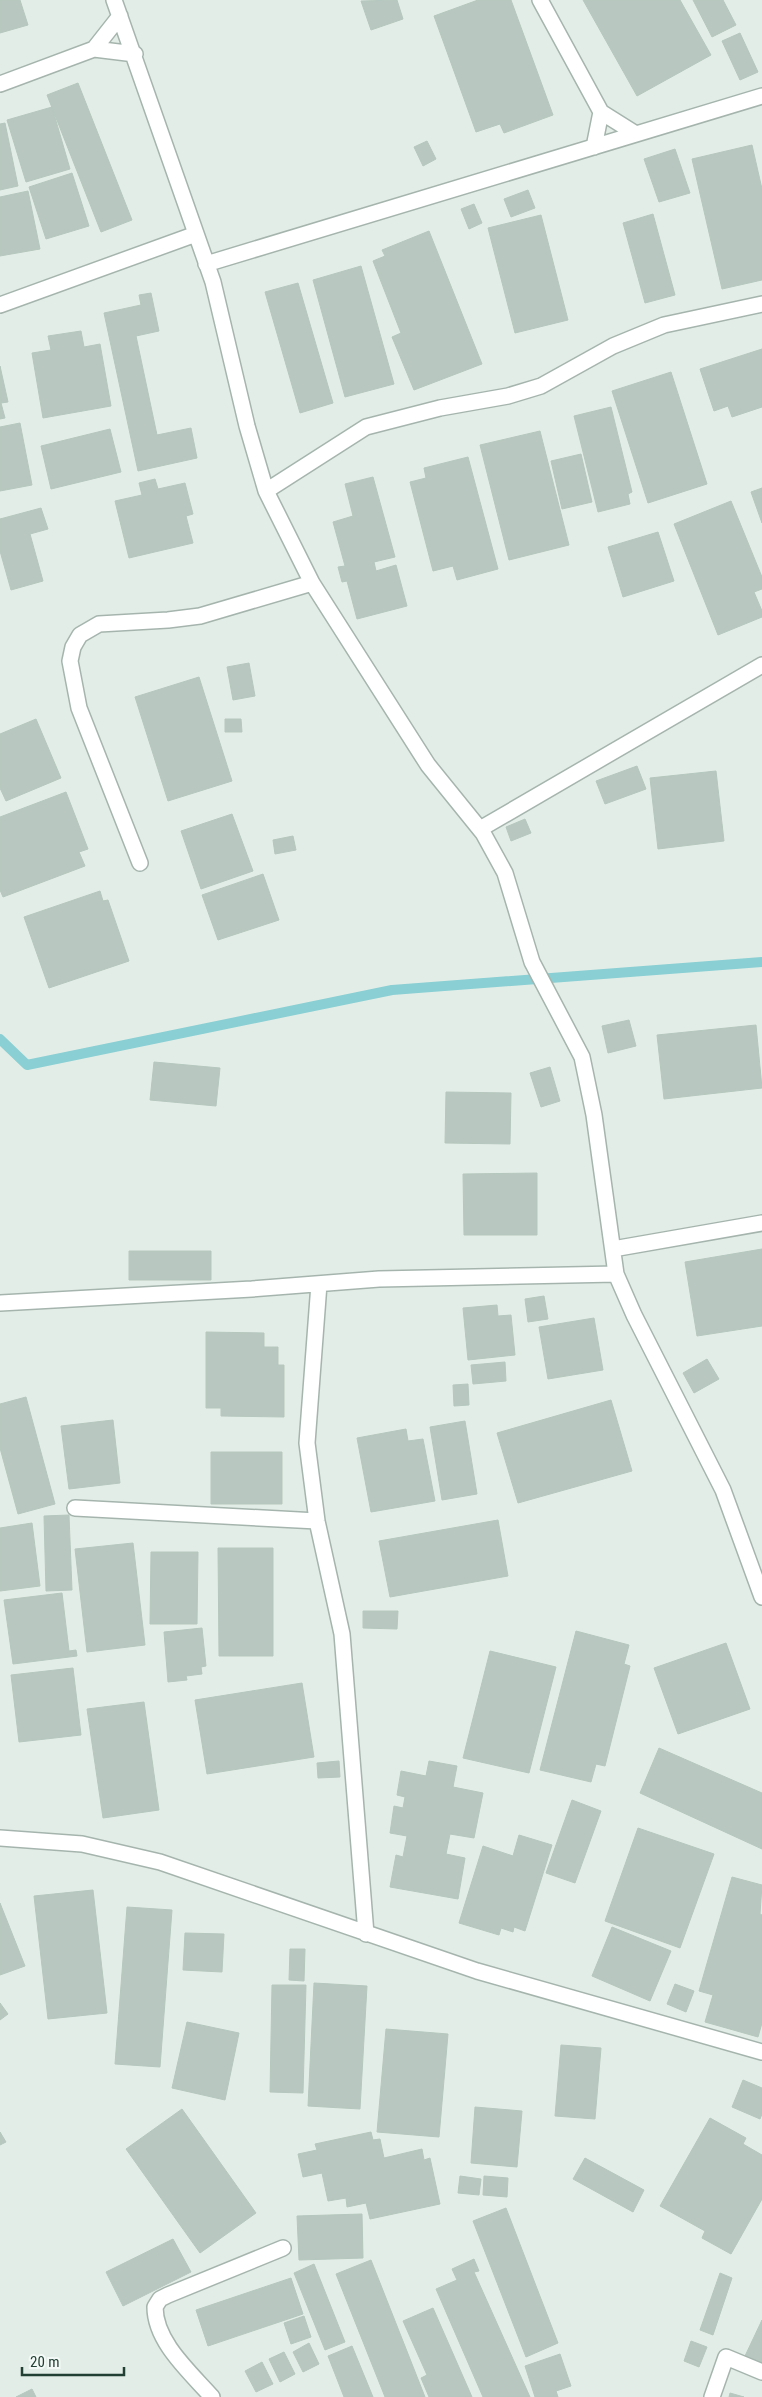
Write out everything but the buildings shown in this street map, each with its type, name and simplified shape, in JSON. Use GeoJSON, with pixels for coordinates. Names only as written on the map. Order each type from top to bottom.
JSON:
{"type":"FeatureCollection","features":[{"type":"Feature","properties":{"kind":"street"},"geometry":{"type":"LineString","coordinates":[[114,0],[135,54],[213,282],[247,426],[266,491],[312,583],[428,765],[480,829],[505,874],[532,962],[582,1057],[594,1115],[616,1274],[634,1315],[722,1490],[762,1597]]}},
{"type":"Feature","properties":{"kind":"street"},"geometry":{"type":"LineString","coordinates":[[540,0],[601,112],[636,134]]}},
{"type":"Feature","properties":{"kind":"street"},"geometry":{"type":"LineString","coordinates":[[94,49],[120,16]]}},
{"type":"Feature","properties":{"kind":"street"},"geometry":{"type":"LineString","coordinates":[[0,84],[94,49],[135,54]]}},
{"type":"Feature","properties":{"kind":"street"},"geometry":{"type":"LineString","coordinates":[[206,264],[762,96]]}},
{"type":"Feature","properties":{"kind":"street"},"geometry":{"type":"LineString","coordinates":[[594,146],[601,112]]}},
{"type":"Feature","properties":{"kind":"street"},"geometry":{"type":"LineString","coordinates":[[0,305],[196,234]]}},
{"type":"Feature","properties":{"kind":"street"},"geometry":{"type":"LineString","coordinates":[[266,491],[366,427],[440,408],[508,396],[542,386],[613,346],[664,325],[762,304]]}},
{"type":"Feature","properties":{"kind":"street"},"geometry":{"type":"LineString","coordinates":[[140,863],[78,708],[70,661],[73,647],[80,635],[99,624],[200,616],[312,583]]}},
{"type":"Feature","properties":{"kind":"street"},"geometry":{"type":"LineString","coordinates":[[480,829],[762,665]]}},
{"type":"Feature","properties":{"kind":"street"},"geometry":{"type":"LineString","coordinates":[[613,1249],[762,1223]]}},
{"type":"Feature","properties":{"kind":"street"},"geometry":{"type":"LineString","coordinates":[[0,1303],[243,1290],[379,1279],[616,1274]]}},
{"type":"Feature","properties":{"kind":"street"},"geometry":{"type":"LineString","coordinates":[[318,1284],[307,1444],[317,1521],[342,1634],[366,1934]]}},
{"type":"Feature","properties":{"kind":"street"},"geometry":{"type":"LineString","coordinates":[[75,1508],[317,1521]]}},
{"type":"Feature","properties":{"kind":"street"},"geometry":{"type":"LineString","coordinates":[[0,1838],[82,1844],[160,1862],[477,1971],[762,2052]]}},
{"type":"Feature","properties":{"kind":"street"},"geometry":{"type":"LineString","coordinates":[[212,2397],[168,2345],[159,2329],[155,2307],[160,2299],[168,2295],[283,2248]]}},
{"type":"Feature","properties":{"kind":"street"},"geometry":{"type":"LineString","coordinates":[[712,2397],[726,2357],[762,2372]]}},
{"type":"Feature","properties":{"kind":"waterway"},"geometry":{"type":"LineString","coordinates":[[0,1039],[27,1065],[392,990],[762,962]]}}]}
